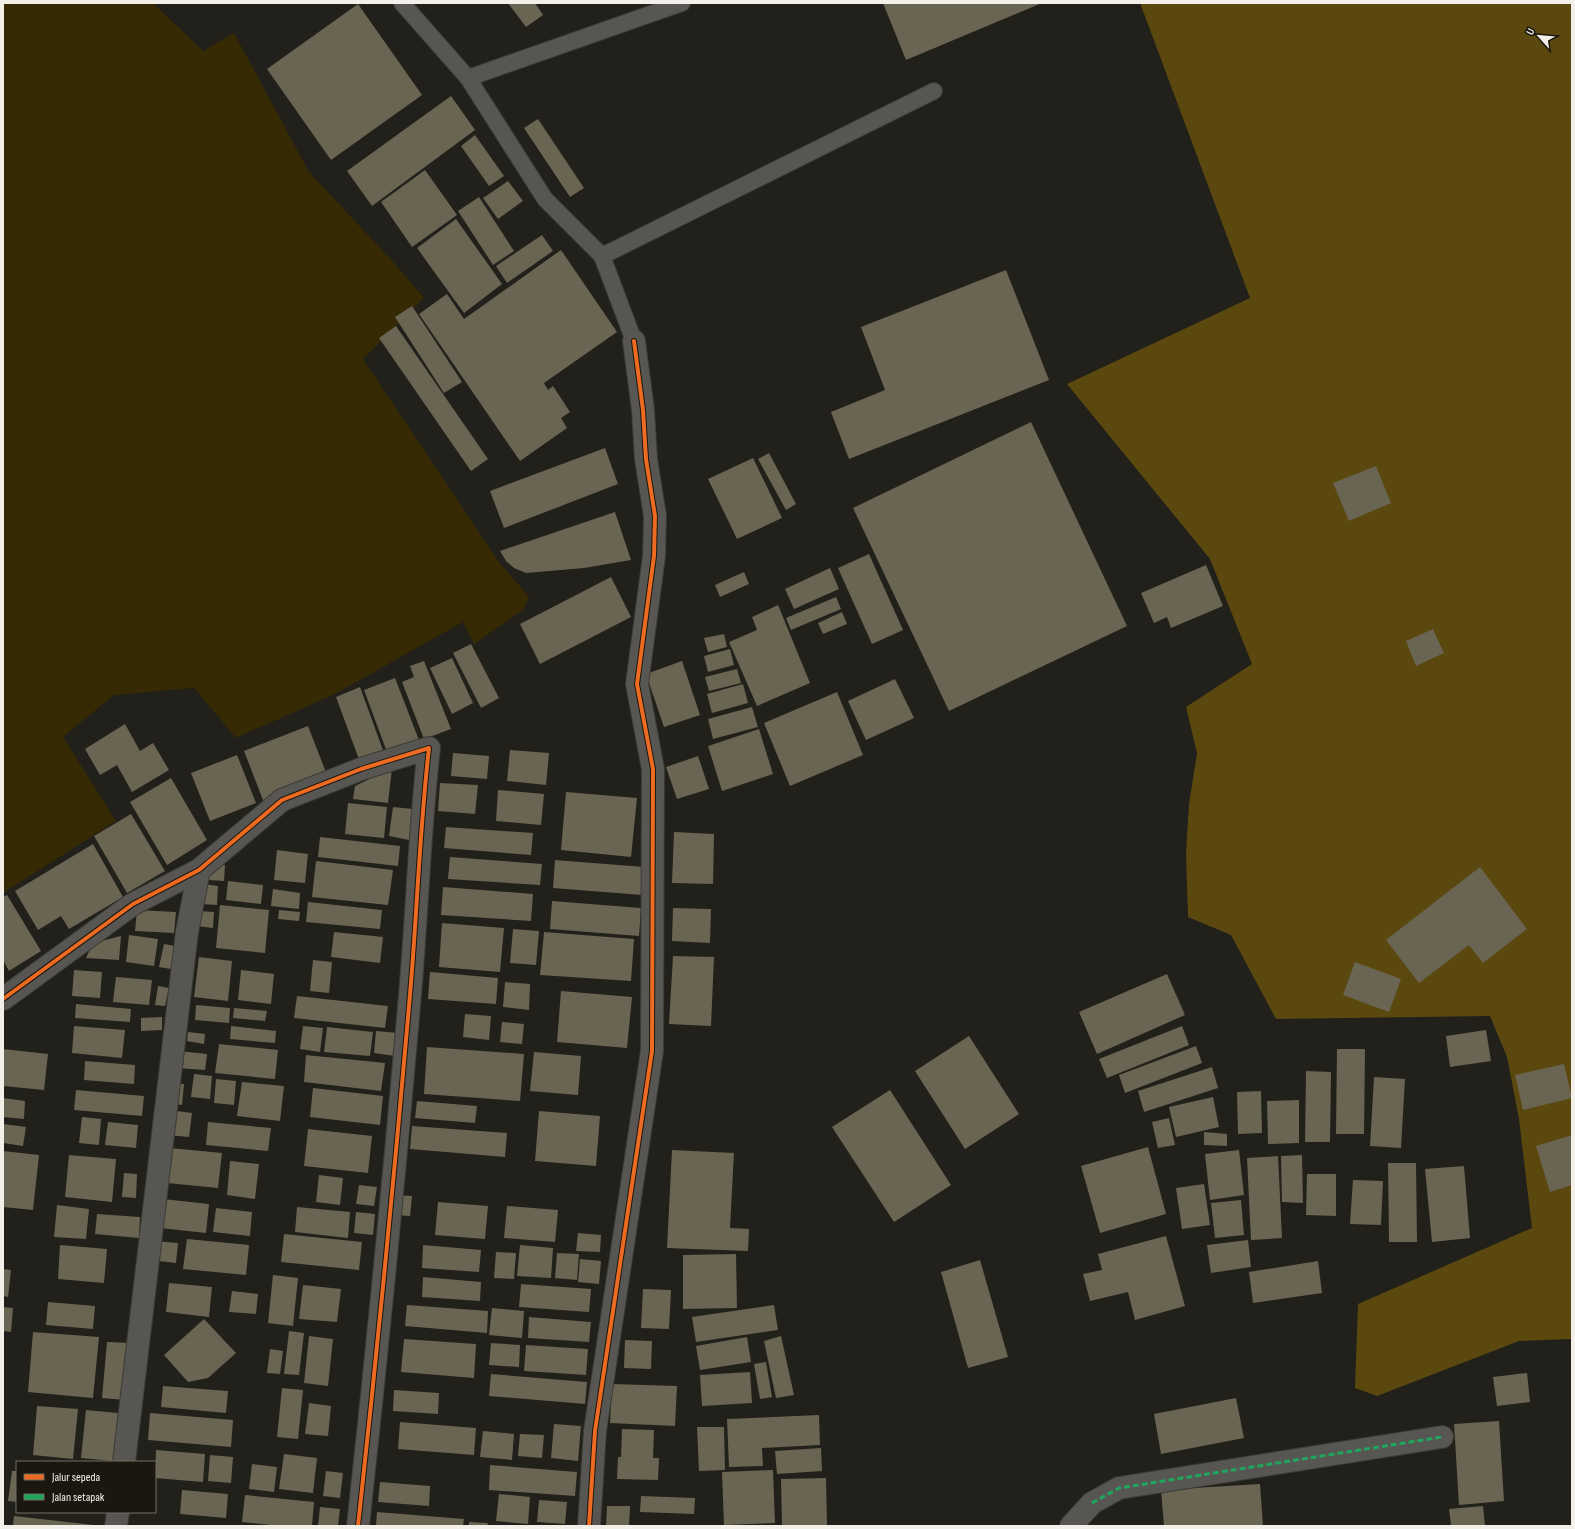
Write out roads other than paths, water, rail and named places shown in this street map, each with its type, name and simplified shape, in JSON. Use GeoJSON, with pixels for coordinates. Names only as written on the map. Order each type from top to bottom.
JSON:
{"type":"FeatureCollection","features":[{"type":"Feature","properties":{"kind":"street"},"geometry":{"type":"LineString","coordinates":[[589,1526],[595,1431],[652,1050],[653,769],[637,684],[654,556],[655,516],[646,459],[643,410],[634,341]]}},
{"type":"Feature","properties":{"kind":"street"},"geometry":{"type":"LineString","coordinates":[[3,999],[133,904],[199,870],[282,800],[361,769],[429,748],[422,805],[409,1012],[376,1359],[358,1526]]}},
{"type":"Feature","properties":{"kind":"street"},"geometry":{"type":"LineString","coordinates":[[124,1461],[187,932],[199,870]]}},
{"type":"Feature","properties":{"kind":"street"},"geometry":{"type":"LineString","coordinates":[[1071,1526],[1092,1504],[1119,1488],[1442,1437]]}},
{"type":"Feature","properties":{"kind":"street"},"geometry":{"type":"LineString","coordinates":[[116,1526],[118,1513]]}},
{"type":"Feature","properties":{"kind":"lane"},"geometry":{"type":"LineString","coordinates":[[402,3],[468,78],[545,199],[602,256],[634,341]]}},
{"type":"Feature","properties":{"kind":"lane"},"geometry":{"type":"LineString","coordinates":[[468,78],[682,3]]}},
{"type":"Feature","properties":{"kind":"lane"},"geometry":{"type":"LineString","coordinates":[[602,256],[934,91]]}}]}
